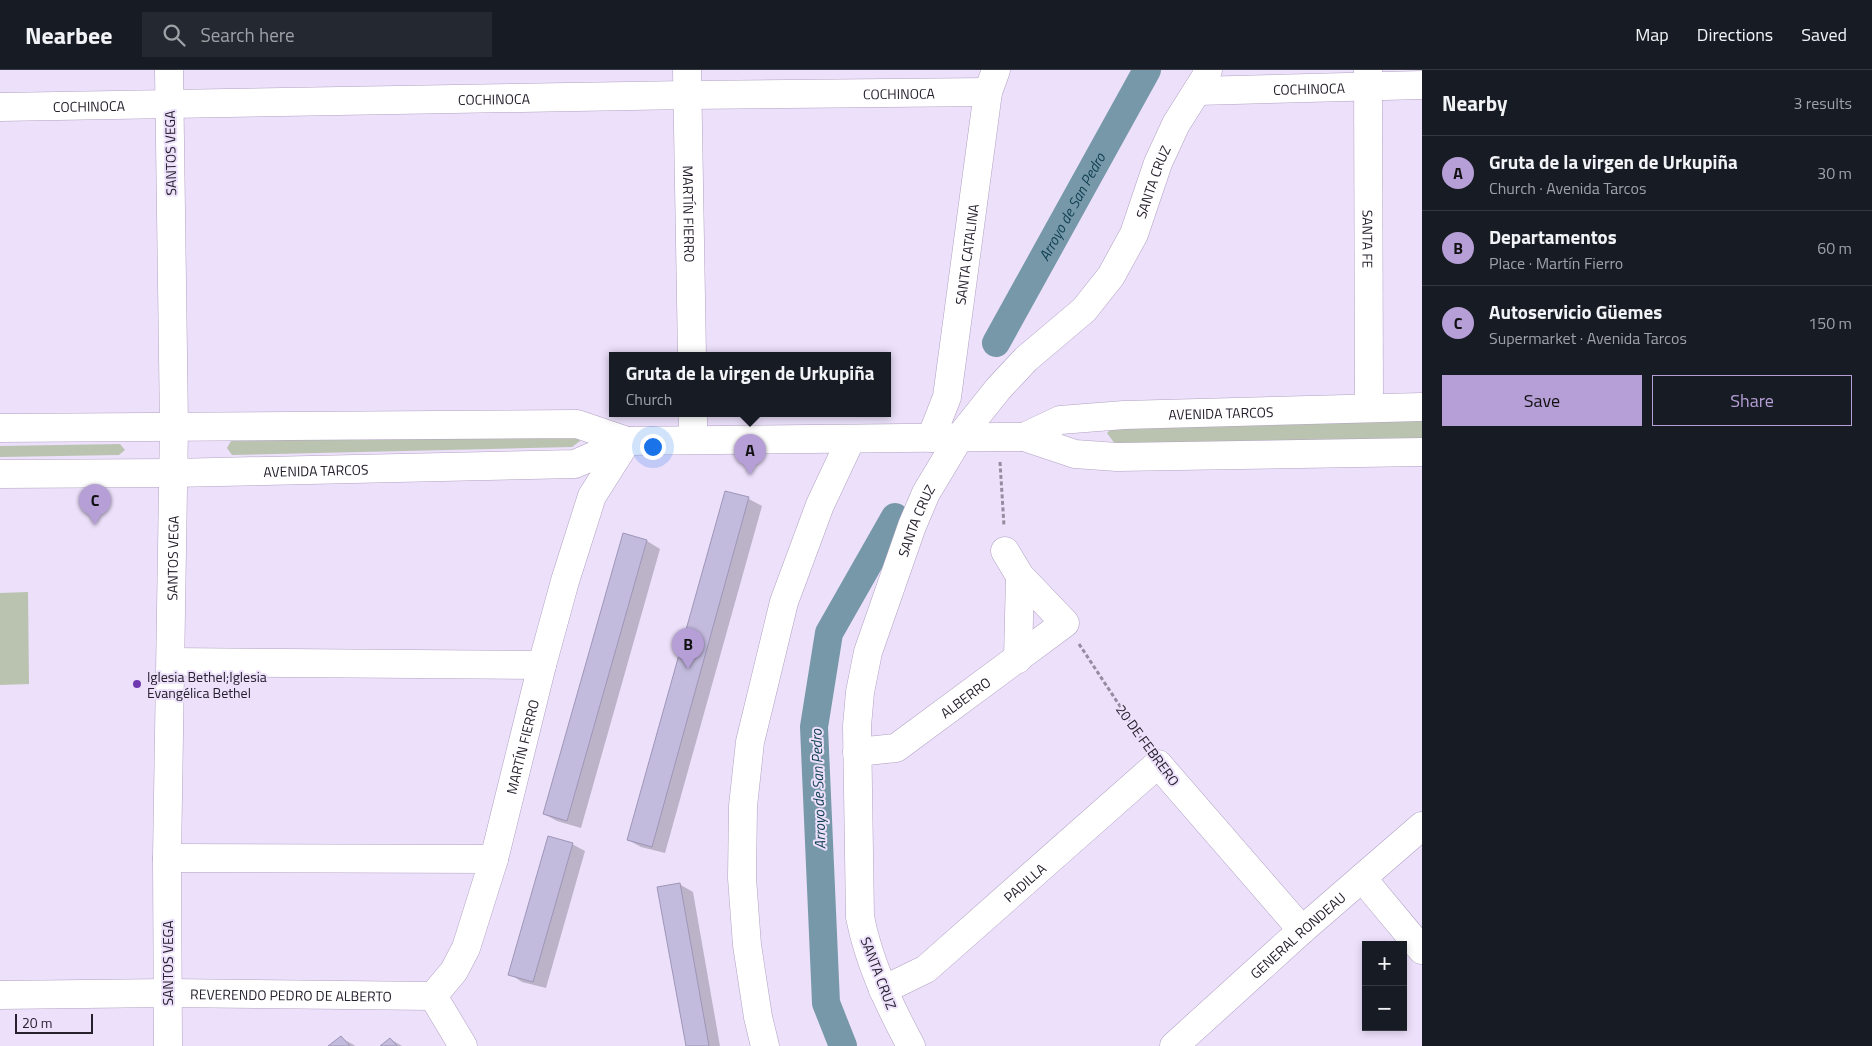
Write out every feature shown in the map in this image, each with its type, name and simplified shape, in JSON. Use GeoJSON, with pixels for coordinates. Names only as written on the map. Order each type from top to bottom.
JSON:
{"type":"FeatureCollection","features":[{"type":"Feature","properties":{"kind":"street","name":"SANTOS VEGA"},"geometry":{"type":"LineString","coordinates":[[168,1046],[167,858],[174,426],[169,70]]}},
{"type":"Feature","properties":{"kind":"street","name":"COCHINOCA"},"geometry":{"type":"LineString","coordinates":[[1202,81],[1369,78],[1422,85]]}},
{"type":"Feature","properties":{"kind":"street","name":"SANTA FE"},"geometry":{"type":"LineString","coordinates":[[1369,78],[1369,408]]}},
{"type":"Feature","properties":{"kind":"street","name":"COCHINOCA"},"geometry":{"type":"LineString","coordinates":[[0,107],[169,104],[687,83],[992,81]]}},
{"type":"Feature","properties":{"kind":"street","name":"SANTA CATALINA"},"geometry":{"type":"LineString","coordinates":[[931,438],[947,397],[992,81]]}},
{"type":"Feature","properties":{"kind":"street","name":"SANTA CRUZ"},"geometry":{"type":"LineString","coordinates":[[911,1046],[883,990],[865,942],[860,917],[857,726],[860,692],[868,652],[912,526],[926,493],[959,438],[998,389],[1026,359],[1084,310],[1111,276],[1134,234],[1158,163],[1176,124],[1202,81]]}},
{"type":"Feature","properties":{"kind":"street","name":"MARTÍN FIERRO"},"geometry":{"type":"LineString","coordinates":[[687,83],[692,352]]}},
{"type":"Feature","properties":{"kind":"street","name":"AVENIDA TARCOS"},"geometry":{"type":"LineString","coordinates":[[1011,437],[1060,420],[1124,415],[1422,407]]}},
{"type":"Feature","properties":{"kind":"street","name":"AVENIDA TARCOS"},"geometry":{"type":"LineString","coordinates":[[0,428],[577,424],[627,441]]}},
{"type":"Feature","properties":{"kind":"street","name":"AVENIDA TARCOS"},"geometry":{"type":"LineString","coordinates":[[0,474],[172,473],[575,464],[627,441],[693,426],[851,439],[1011,437],[1075,454],[1117,457],[1422,452]]}},
{"type":"Feature","properties":{"kind":"street"},"geometry":{"type":"LineString","coordinates":[[765,1046],[758,1016],[747,945],[742,878],[744,806],[750,742],[784,602],[820,505],[851,439]]}},
{"type":"Feature","properties":{"kind":"street","name":"MARTÍN FIERRO"},"geometry":{"type":"LineString","coordinates":[[433,996],[454,971],[466,948],[494,859],[565,581],[592,496],[627,441]]}},
{"type":"Feature","properties":{"kind":"street"},"geometry":{"type":"LineString","coordinates":[[1005,551],[1020,576],[1065,623]]}},
{"type":"Feature","properties":{"kind":"street"},"geometry":{"type":"LineString","coordinates":[[1018,659],[1020,576]]}},
{"type":"Feature","properties":{"kind":"street","name":"ALBERRO"},"geometry":{"type":"LineString","coordinates":[[858,752],[896,748],[1065,623]]}},
{"type":"Feature","properties":{"kind":"street"},"geometry":{"type":"LineString","coordinates":[[171,662],[542,665]]}},
{"type":"Feature","properties":{"kind":"street","name":"20 DE FEBRERO"},"geometry":{"type":"LineString","coordinates":[[1158,764],[1302,930]]}},
{"type":"Feature","properties":{"kind":"street","name":"PADILLA"},"geometry":{"type":"LineString","coordinates":[[883,990],[926,969],[1158,764]]}},
{"type":"Feature","properties":{"kind":"street","name":"GENERAL RONDEAU"},"geometry":{"type":"LineString","coordinates":[[1174,1046],[1302,930],[1422,826]]}},
{"type":"Feature","properties":{"kind":"street"},"geometry":{"type":"LineString","coordinates":[[167,858],[494,859]]}},
{"type":"Feature","properties":{"kind":"street"},"geometry":{"type":"LineString","coordinates":[[1362,878],[1422,950]]}},
{"type":"Feature","properties":{"kind":"street","name":"REVERENDO PEDRO DE ALBERTO"},"geometry":{"type":"LineString","coordinates":[[0,995],[168,993],[433,996]]}},
{"type":"Feature","properties":{"kind":"street"},"geometry":{"type":"LineString","coordinates":[[433,996],[463,1046]]}},
{"type":"Feature","properties":{"kind":"path"},"geometry":{"type":"LineString","coordinates":[[1005,551],[1011,437]]}},
{"type":"Feature","properties":{"kind":"path","name":"20 DE FEBRERO"},"geometry":{"type":"LineString","coordinates":[[1065,623],[1158,764]]}},
{"type":"Feature","properties":{"kind":"green space"},"geometry":{"type":"Polygon","coordinates":[[[1422,419],[1422,443],[1118,448],[1107,433],[1118,423],[1422,419]]]}},
{"type":"Feature","properties":{"kind":"green space"},"geometry":{"type":"Polygon","coordinates":[[[575,435],[580,441],[572,447],[232,455],[227,448],[231,441],[575,435]]]}},
{"type":"Feature","properties":{"kind":"green space"},"geometry":{"type":"Polygon","coordinates":[[[120,444],[125,450],[119,455],[0,457],[0,446],[120,444]]]}},
{"type":"Feature","properties":{"kind":"green space"},"geometry":{"type":"Polygon","coordinates":[[[28,592],[29,684],[0,685],[0,593],[28,592]]]}},
{"type":"Feature","properties":{"kind":"building"},"geometry":{"type":"Polygon","coordinates":[[[725,491],[749,497],[652,847],[627,840],[725,491]]]}},
{"type":"Feature","properties":{"kind":"building"},"geometry":{"type":"Polygon","coordinates":[[[623,533],[647,540],[567,821],[543,814],[623,533]]]}},
{"type":"Feature","properties":{"kind":"building"},"geometry":{"type":"Polygon","coordinates":[[[548,836],[573,843],[533,982],[508,975],[548,836]]]}},
{"type":"Feature","properties":{"kind":"building"},"geometry":{"type":"Polygon","coordinates":[[[680,883],[709,1046],[686,1046],[657,887],[680,883]]]}},
{"type":"Feature","properties":{"kind":"building"},"geometry":{"type":"Polygon","coordinates":[[[341,1036],[350,1046],[328,1046],[341,1036]]]}},
{"type":"Feature","properties":{"kind":"building"},"geometry":{"type":"Polygon","coordinates":[[[390,1038],[397,1046],[380,1046],[390,1038]]]}},
{"type":"Feature","properties":{"kind":"waterway","name":"Arroyo de San Pedro"},"geometry":{"type":"LineString","coordinates":[[996,343],[1147,70]]}},
{"type":"Feature","properties":{"kind":"waterway","name":"Arroyo de San Pedro"},"geometry":{"type":"LineString","coordinates":[[843,1046],[826,1003],[814,727],[829,633],[895,517]]}},
{"type":"Feature","properties":{"kind":"place","name":"Gruta de la virgen de Urkupiña"},"geometry":{"type":"Point","coordinates":[750,475]}},
{"type":"Feature","properties":{"kind":"place","name":"Autoservicio Güemes"},"geometry":{"type":"Point","coordinates":[95,525]}},
{"type":"Feature","properties":{"kind":"place","name":"Departamentos"},"geometry":{"type":"Point","coordinates":[688,669]}},
{"type":"Feature","properties":{"kind":"place","name":"Iglesia Bethel;Iglesia Evangélica Bethel"},"geometry":{"type":"Point","coordinates":[137,684]}}]}
